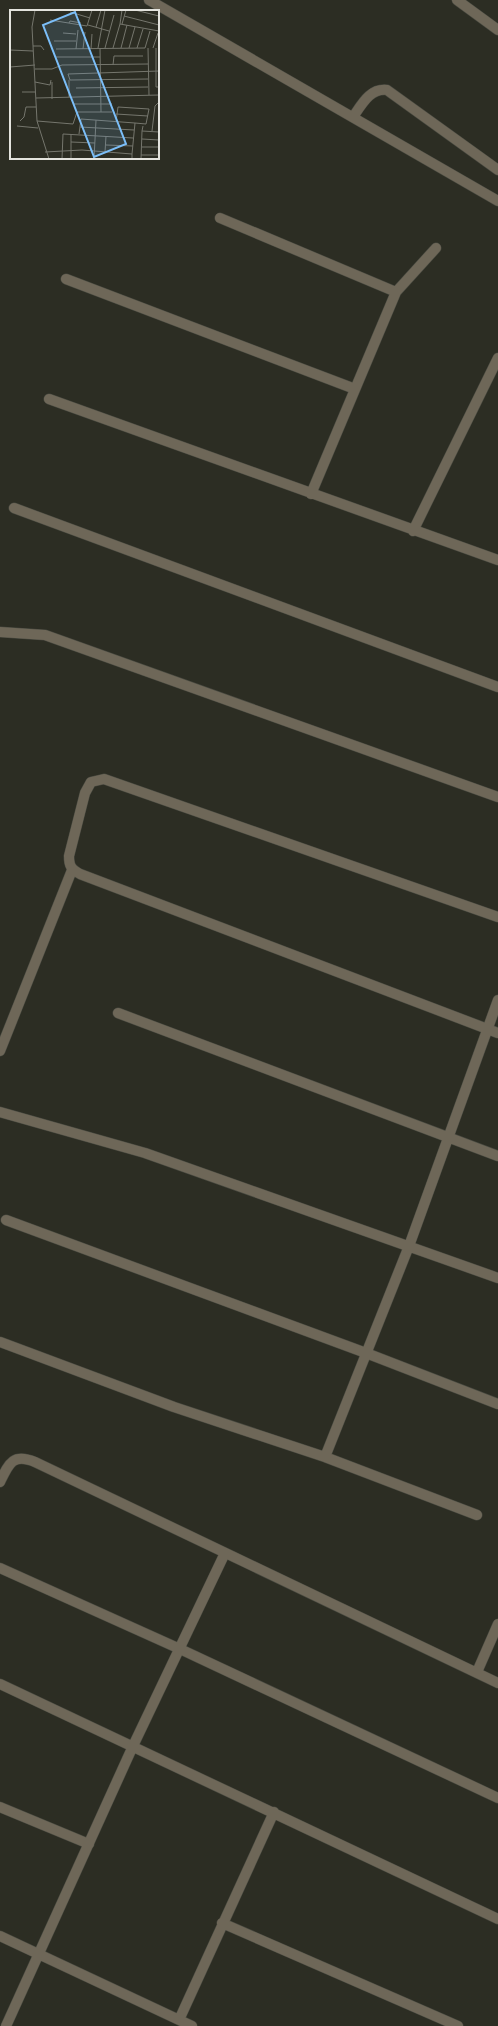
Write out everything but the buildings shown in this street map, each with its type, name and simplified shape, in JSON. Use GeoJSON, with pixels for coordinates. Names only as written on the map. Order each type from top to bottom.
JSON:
{"type":"FeatureCollection","features":[{"type":"Feature","properties":{"kind":"street"},"geometry":{"type":"LineString","coordinates":[[149,0],[498,200]]}},
{"type":"Feature","properties":{"kind":"street"},"geometry":{"type":"LineString","coordinates":[[457,0],[498,30]]}},
{"type":"Feature","properties":{"kind":"street"},"geometry":{"type":"LineString","coordinates":[[353,117],[368,96],[380,89],[387,90],[498,170]]}},
{"type":"Feature","properties":{"kind":"street"},"geometry":{"type":"LineString","coordinates":[[220,218],[396,292]]}},
{"type":"Feature","properties":{"kind":"street"},"geometry":{"type":"LineString","coordinates":[[311,494],[396,292],[436,248]]}},
{"type":"Feature","properties":{"kind":"street"},"geometry":{"type":"LineString","coordinates":[[66,278],[355,389]]}},
{"type":"Feature","properties":{"kind":"street"},"geometry":{"type":"LineString","coordinates":[[413,531],[498,358]]}},
{"type":"Feature","properties":{"kind":"street"},"geometry":{"type":"LineString","coordinates":[[50,399],[413,531],[498,560]]}},
{"type":"Feature","properties":{"kind":"street"},"geometry":{"type":"LineString","coordinates":[[14,508],[498,687]]}},
{"type":"Feature","properties":{"kind":"street"},"geometry":{"type":"LineString","coordinates":[[0,632],[45,635],[498,797]]}},
{"type":"Feature","properties":{"kind":"street"},"geometry":{"type":"LineString","coordinates":[[498,917],[104,779],[91,782],[84,793],[69,856],[69,865],[72,870],[498,1033]]}},
{"type":"Feature","properties":{"kind":"street"},"geometry":{"type":"LineString","coordinates":[[0,1051],[72,870]]}},
{"type":"Feature","properties":{"kind":"street"},"geometry":{"type":"LineString","coordinates":[[325,1457],[409,1246],[498,1000]]}},
{"type":"Feature","properties":{"kind":"street"},"geometry":{"type":"LineString","coordinates":[[118,1013],[498,1156]]}},
{"type":"Feature","properties":{"kind":"street"},"geometry":{"type":"LineString","coordinates":[[0,1112],[145,1153],[498,1278]]}},
{"type":"Feature","properties":{"kind":"street"},"geometry":{"type":"LineString","coordinates":[[6,1220],[366,1353],[498,1404]]}},
{"type":"Feature","properties":{"kind":"street"},"geometry":{"type":"LineString","coordinates":[[0,1342],[174,1406],[325,1457],[477,1515]]}},
{"type":"Feature","properties":{"kind":"street"},"geometry":{"type":"LineString","coordinates":[[0,1482],[10,1462],[18,1459],[27,1459],[498,1683]]}},
{"type":"Feature","properties":{"kind":"street"},"geometry":{"type":"LineString","coordinates":[[6,2026],[133,1746],[225,1553]]}},
{"type":"Feature","properties":{"kind":"street"},"geometry":{"type":"LineString","coordinates":[[0,1568],[180,1649],[498,1798]]}},
{"type":"Feature","properties":{"kind":"street"},"geometry":{"type":"LineString","coordinates":[[476,1672],[498,1624]]}},
{"type":"Feature","properties":{"kind":"street"},"geometry":{"type":"LineString","coordinates":[[0,1684],[498,1919]]}},
{"type":"Feature","properties":{"kind":"street"},"geometry":{"type":"LineString","coordinates":[[0,1807],[89,1844]]}},
{"type":"Feature","properties":{"kind":"street"},"geometry":{"type":"LineString","coordinates":[[179,2020],[274,1812]]}},
{"type":"Feature","properties":{"kind":"street"},"geometry":{"type":"LineString","coordinates":[[222,1923],[458,2026]]}},
{"type":"Feature","properties":{"kind":"street"},"geometry":{"type":"LineString","coordinates":[[0,1936],[192,2026]]}}]}
